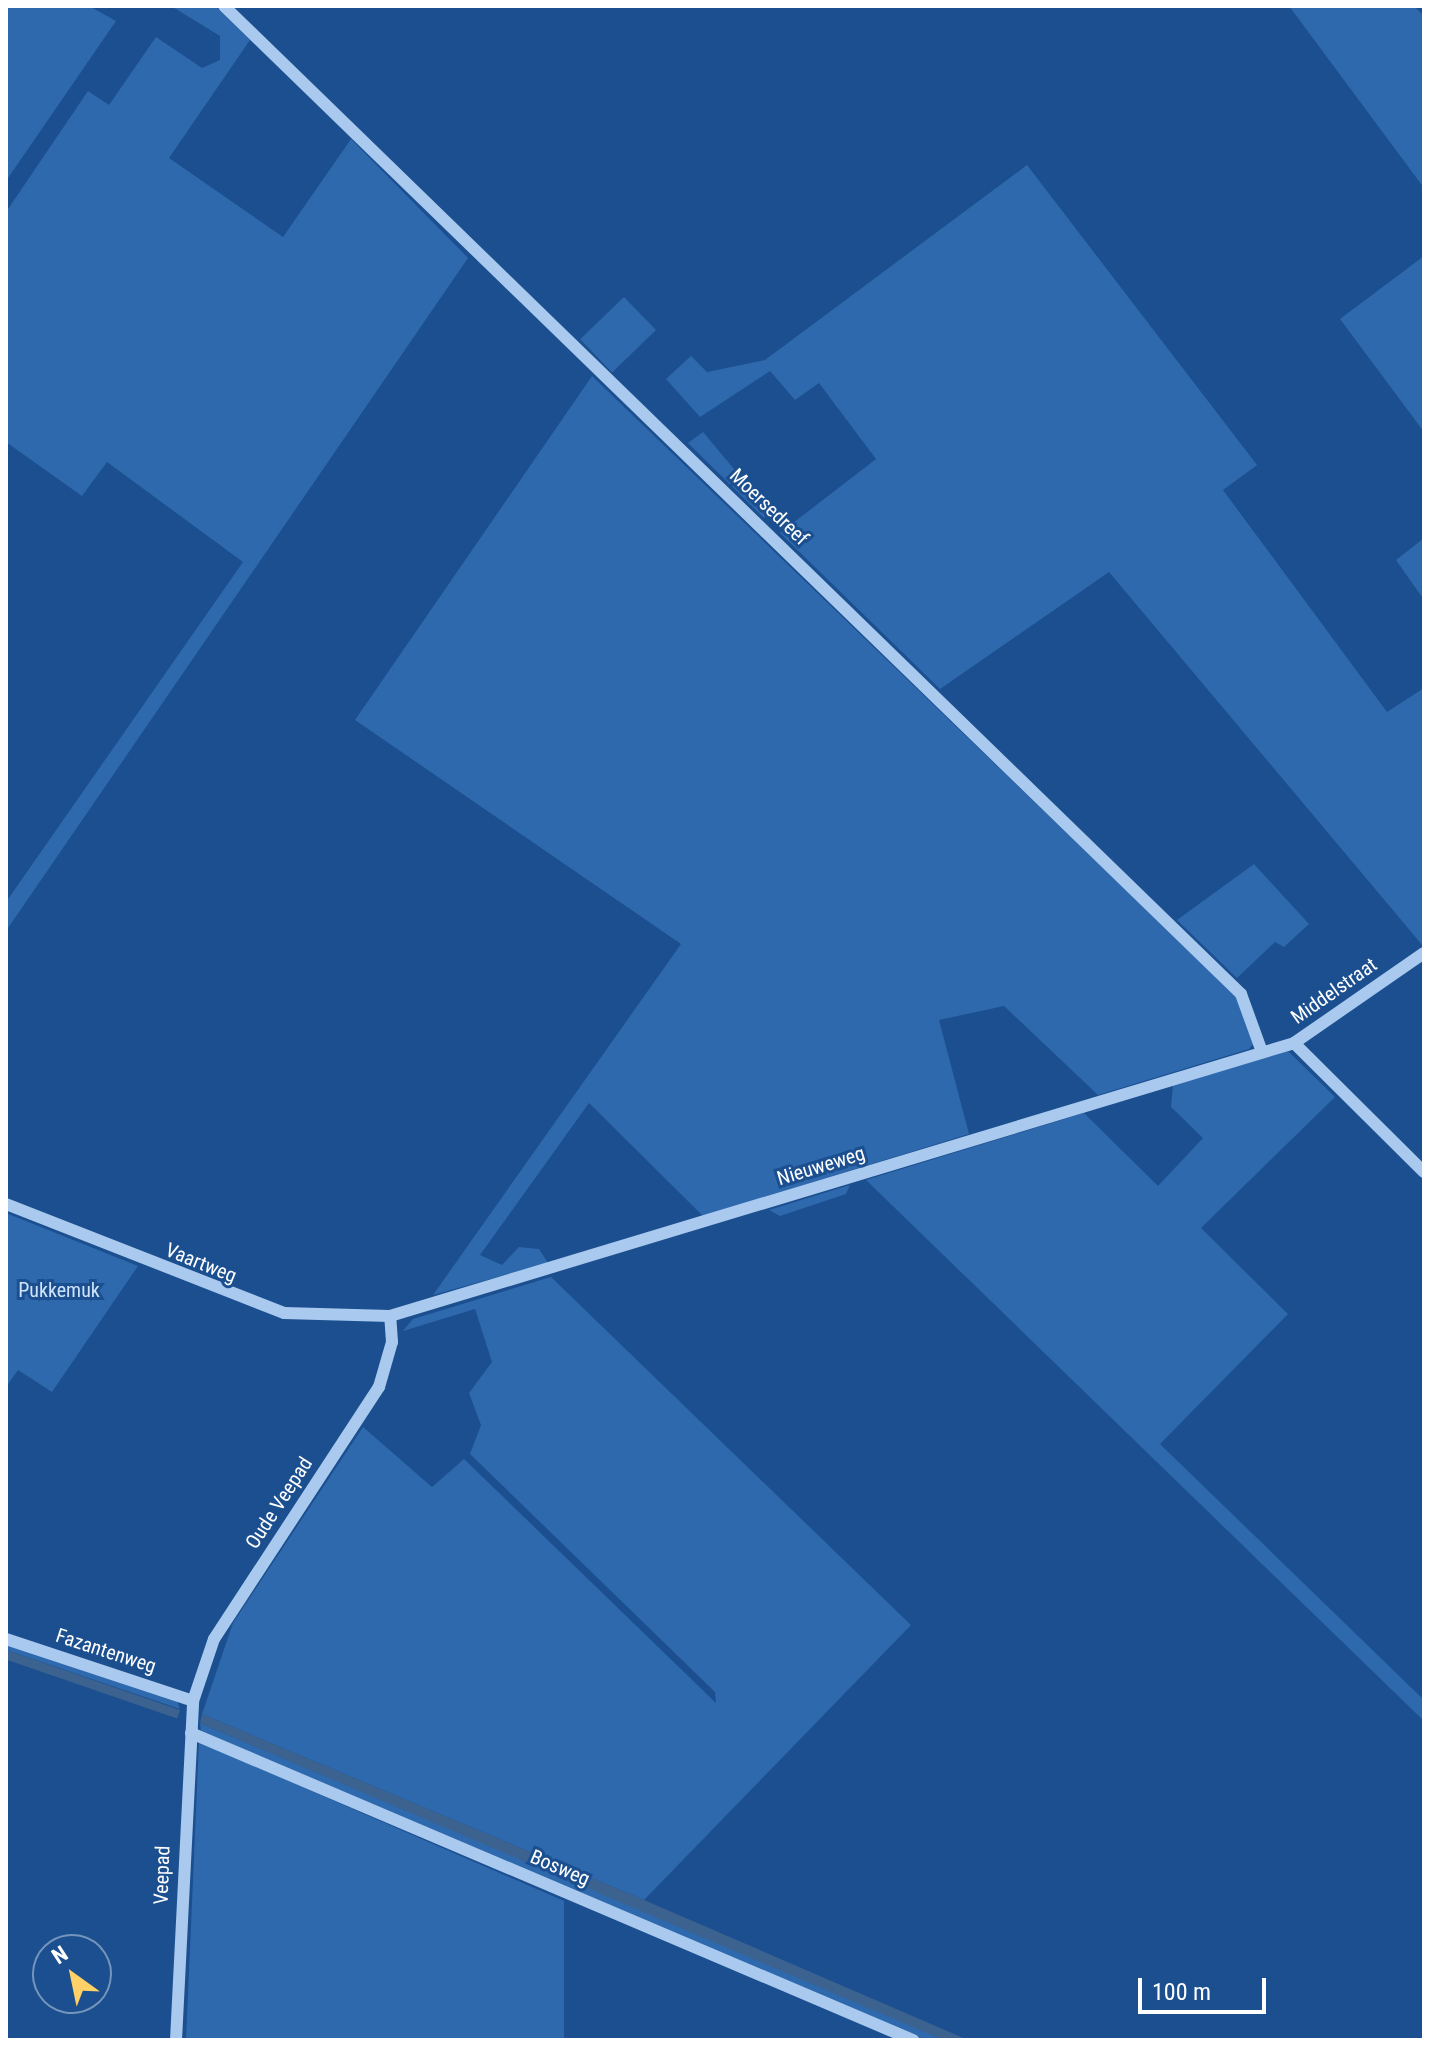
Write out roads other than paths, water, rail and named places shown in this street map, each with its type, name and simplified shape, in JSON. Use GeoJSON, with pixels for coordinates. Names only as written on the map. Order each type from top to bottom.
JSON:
{"type":"FeatureCollection","features":[{"type":"Feature","properties":{"kind":"street","name":"Moersedreef"},"geometry":{"type":"LineString","coordinates":[[224,6],[1241,994],[1262,1052]]}},
{"type":"Feature","properties":{"kind":"street","name":"Middelstraat"},"geometry":{"type":"LineString","coordinates":[[1262,1052],[1294,1043],[1424,953]]}},
{"type":"Feature","properties":{"kind":"street"},"geometry":{"type":"LineString","coordinates":[[1294,1043],[1424,1172]]}},
{"type":"Feature","properties":{"kind":"street","name":"Nieuweweg"},"geometry":{"type":"LineString","coordinates":[[390,1316],[1262,1052]]}},
{"type":"Feature","properties":{"kind":"street","name":"Vaartweg"},"geometry":{"type":"LineString","coordinates":[[6,1204],[284,1313],[390,1316]]}},
{"type":"Feature","properties":{"kind":"street","name":"Oude Veepad"},"geometry":{"type":"LineString","coordinates":[[192,1706],[214,1639],[379,1387],[392,1342],[390,1316]]}},
{"type":"Feature","properties":{"kind":"street","name":"Fazantenweg"},"geometry":{"type":"LineString","coordinates":[[6,1639],[192,1706]]}},
{"type":"Feature","properties":{"kind":"street","name":"Veepad"},"geometry":{"type":"LineString","coordinates":[[176,2040],[192,1706]]}},
{"type":"Feature","properties":{"kind":"street","name":"Bosweg"},"geometry":{"type":"LineString","coordinates":[[191,1733],[913,2040]]}},
{"type":"Feature","properties":{"kind":"park label","name":"Pukkemuk"},"geometry":{"type":"Point","coordinates":[59,1290]}}]}
